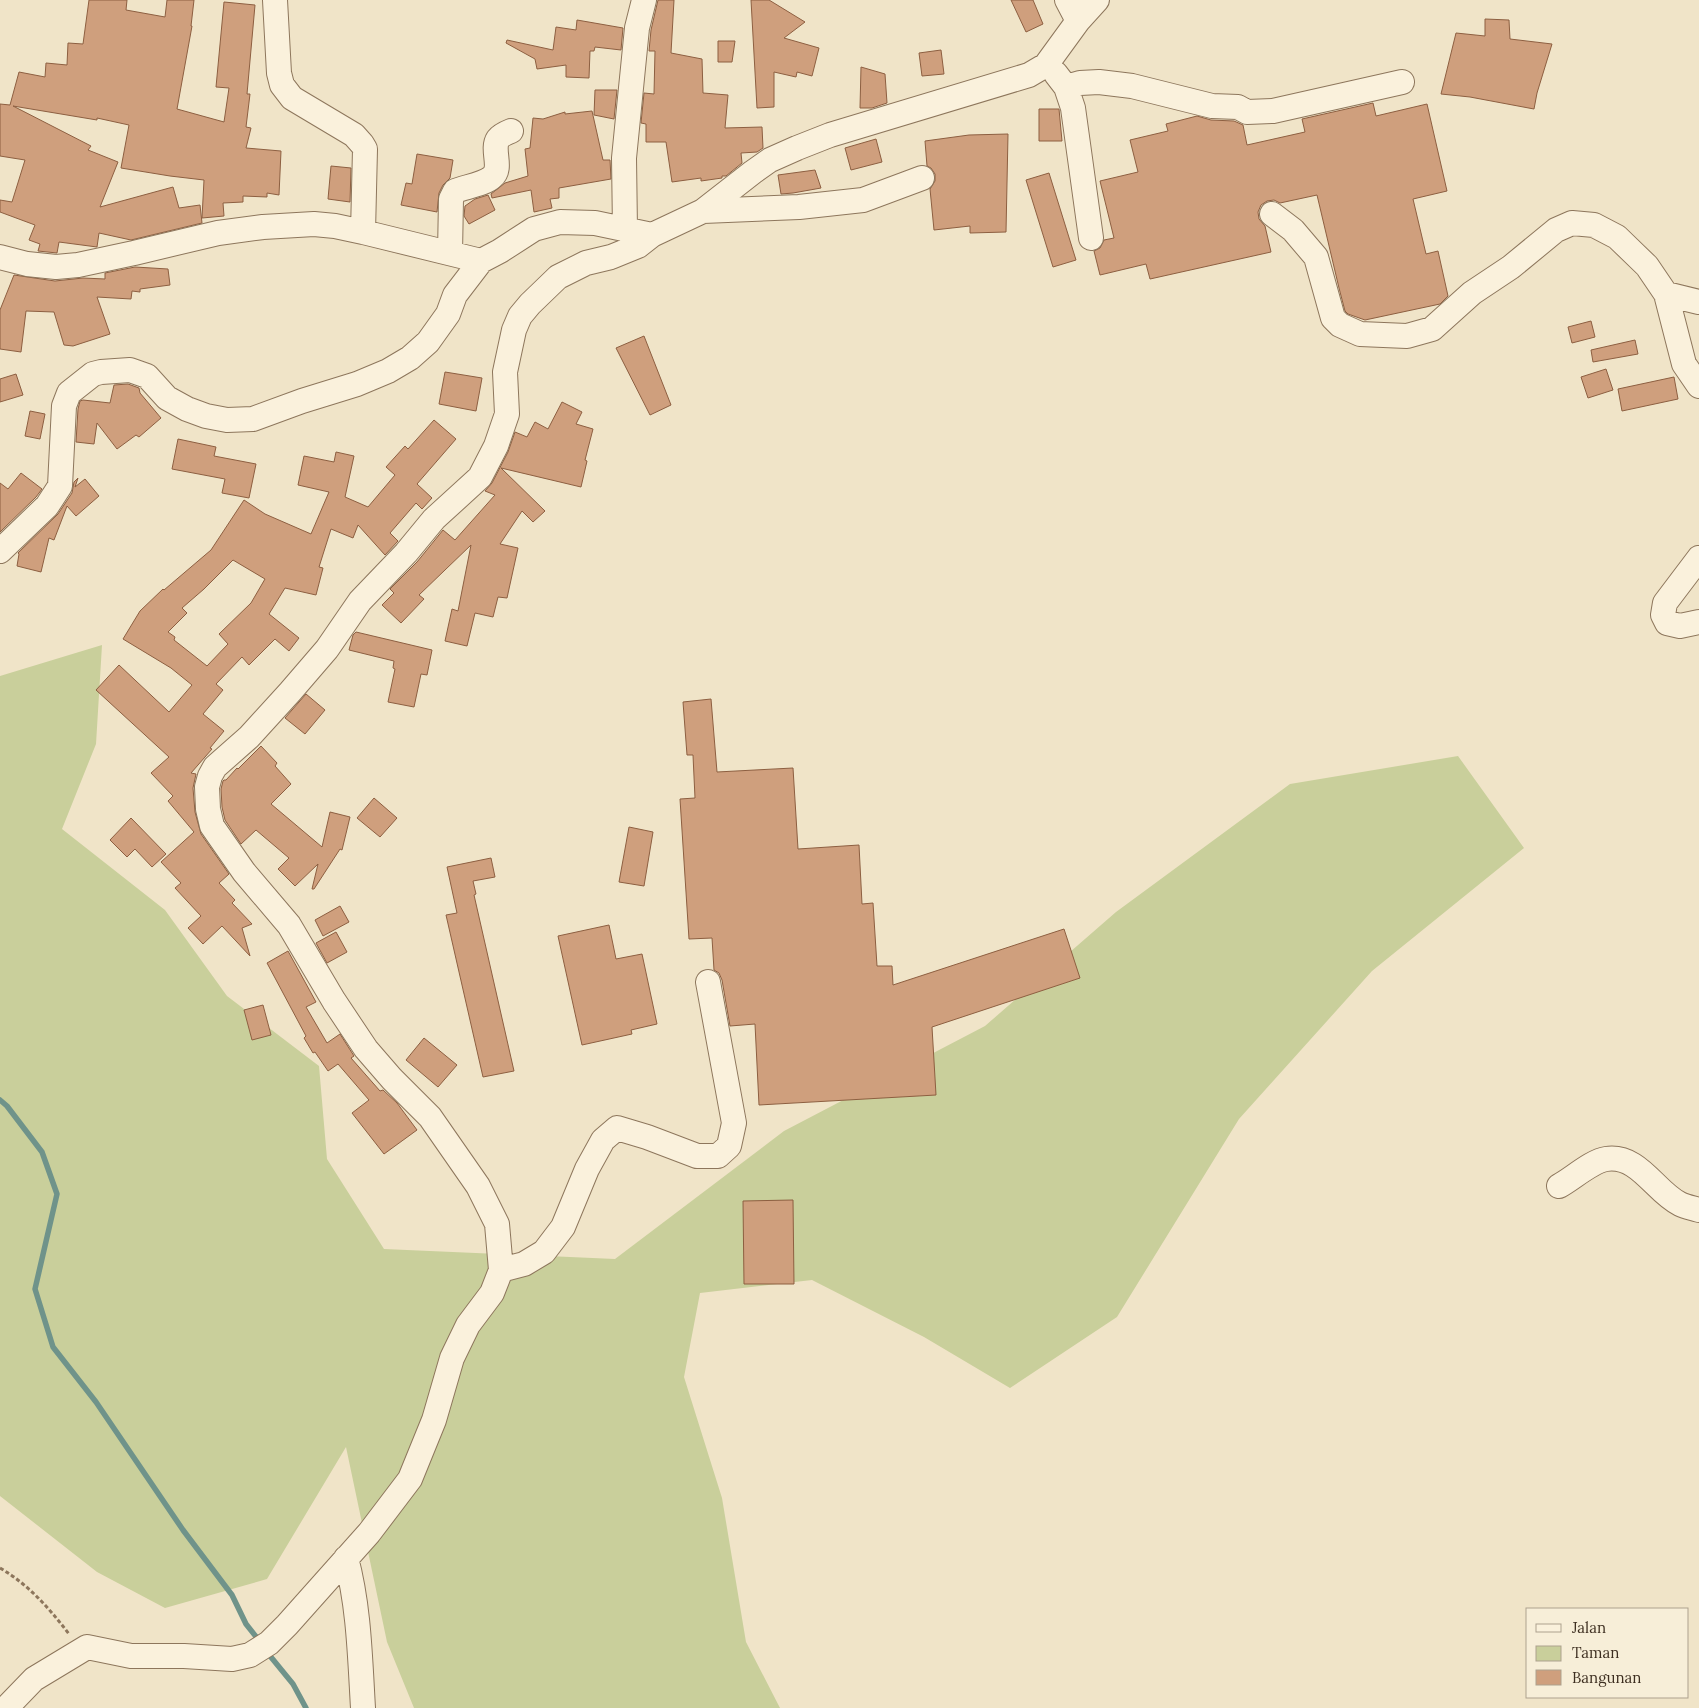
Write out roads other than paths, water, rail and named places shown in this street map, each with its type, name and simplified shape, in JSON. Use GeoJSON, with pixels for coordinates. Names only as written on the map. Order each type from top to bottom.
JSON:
{"type":"FeatureCollection","features":[{"type":"Feature","properties":{"kind":"street"},"geometry":{"type":"LineString","coordinates":[[275,0],[279,73],[282,86],[292,98],[354,136],[365,149],[363,232]]}},
{"type":"Feature","properties":{"kind":"street"},"geometry":{"type":"LineString","coordinates":[[625,230],[624,158],[637,28],[644,0]]}},
{"type":"Feature","properties":{"kind":"street"},"geometry":{"type":"LineString","coordinates":[[1067,0],[1078,21]]}},
{"type":"Feature","properties":{"kind":"street"},"geometry":{"type":"LineString","coordinates":[[6,1708],[34,1679],[87,1647],[131,1656],[184,1656],[232,1659],[259,1649],[287,1625],[369,1533],[410,1479],[434,1420],[452,1358],[468,1325],[492,1293],[501,1270],[497,1224],[478,1186],[430,1117],[392,1079],[366,1049],[334,1001],[289,925],[244,872],[212,826],[208,809],[207,787],[215,767],[249,737],[290,692],[327,649],[360,601],[406,553],[434,519],[480,477],[496,446],[507,414],[505,372],[514,330],[520,316],[558,277],[586,263],[611,257],[638,246],[652,235],[703,211],[770,160],[797,148],[830,135],[1029,76],[1046,65],[1078,21],[1097,0]]}},
{"type":"Feature","properties":{"kind":"street"},"geometry":{"type":"LineString","coordinates":[[1046,65],[1066,87],[1073,108],[1091,238]]}},
{"type":"Feature","properties":{"kind":"street"},"geometry":{"type":"LineString","coordinates":[[1066,87],[1080,82],[1132,86],[1212,106],[1238,107],[1248,112],[1273,111],[1402,82]]}},
{"type":"Feature","properties":{"kind":"street"},"geometry":{"type":"LineString","coordinates":[[450,253],[451,199],[455,191],[489,180],[495,176],[496,142],[499,137],[511,131]]}},
{"type":"Feature","properties":{"kind":"street"},"geometry":{"type":"LineString","coordinates":[[703,211],[799,207],[863,200],[922,178]]}},
{"type":"Feature","properties":{"kind":"street"},"geometry":{"type":"LineString","coordinates":[[1272,214],[1293,230],[1316,257],[1333,318],[1340,325],[1360,334],[1406,336],[1432,329],[1472,293],[1511,267],[1556,230],[1572,223],[1594,226],[1617,237],[1647,266],[1666,294],[1684,364],[1699,386]]}},
{"type":"Feature","properties":{"kind":"street"},"geometry":{"type":"LineString","coordinates":[[0,551],[47,506],[60,486],[64,406],[69,393],[93,374],[130,370],[148,376],[167,398],[188,409],[206,416],[227,420],[253,419],[357,384],[388,371],[410,358],[428,342],[448,314],[455,295],[481,261],[534,229],[560,222],[595,223],[652,235]]}},
{"type":"Feature","properties":{"kind":"street"},"geometry":{"type":"LineString","coordinates":[[0,257],[27,264],[56,267],[78,265],[218,233],[263,227],[314,224],[363,232],[481,261]]}},
{"type":"Feature","properties":{"kind":"street"},"geometry":{"type":"LineString","coordinates":[[1666,294],[1699,302]]}},
{"type":"Feature","properties":{"kind":"street"},"geometry":{"type":"LineString","coordinates":[[1699,558],[1665,603],[1663,615],[1667,623],[1680,626],[1699,622]]}},
{"type":"Feature","properties":{"kind":"street"},"geometry":{"type":"LineString","coordinates":[[501,1270],[524,1264],[544,1252],[563,1227],[587,1169],[603,1140],[617,1128],[648,1137],[697,1156],[718,1156],[730,1146],[734,1123],[708,982]]}},
{"type":"Feature","properties":{"kind":"street"},"geometry":{"type":"LineString","coordinates":[[1559,1186],[1594,1164],[1606,1159],[1618,1160],[1634,1165],[1655,1185],[1680,1204],[1699,1210]]}},
{"type":"Feature","properties":{"kind":"street"},"geometry":{"type":"LineString","coordinates":[[346,1558],[352,1580],[357,1617],[363,1708]]}},
{"type":"Feature","properties":{"kind":"waterway"},"geometry":{"type":"LineString","coordinates":[[0,1100],[7,1106],[42,1152],[57,1194],[35,1289],[53,1347],[96,1402],[183,1530],[232,1595],[246,1624],[261,1643]]}},
{"type":"Feature","properties":{"kind":"waterway"},"geometry":{"type":"LineString","coordinates":[[266,1651],[293,1684],[306,1708]]}}]}
